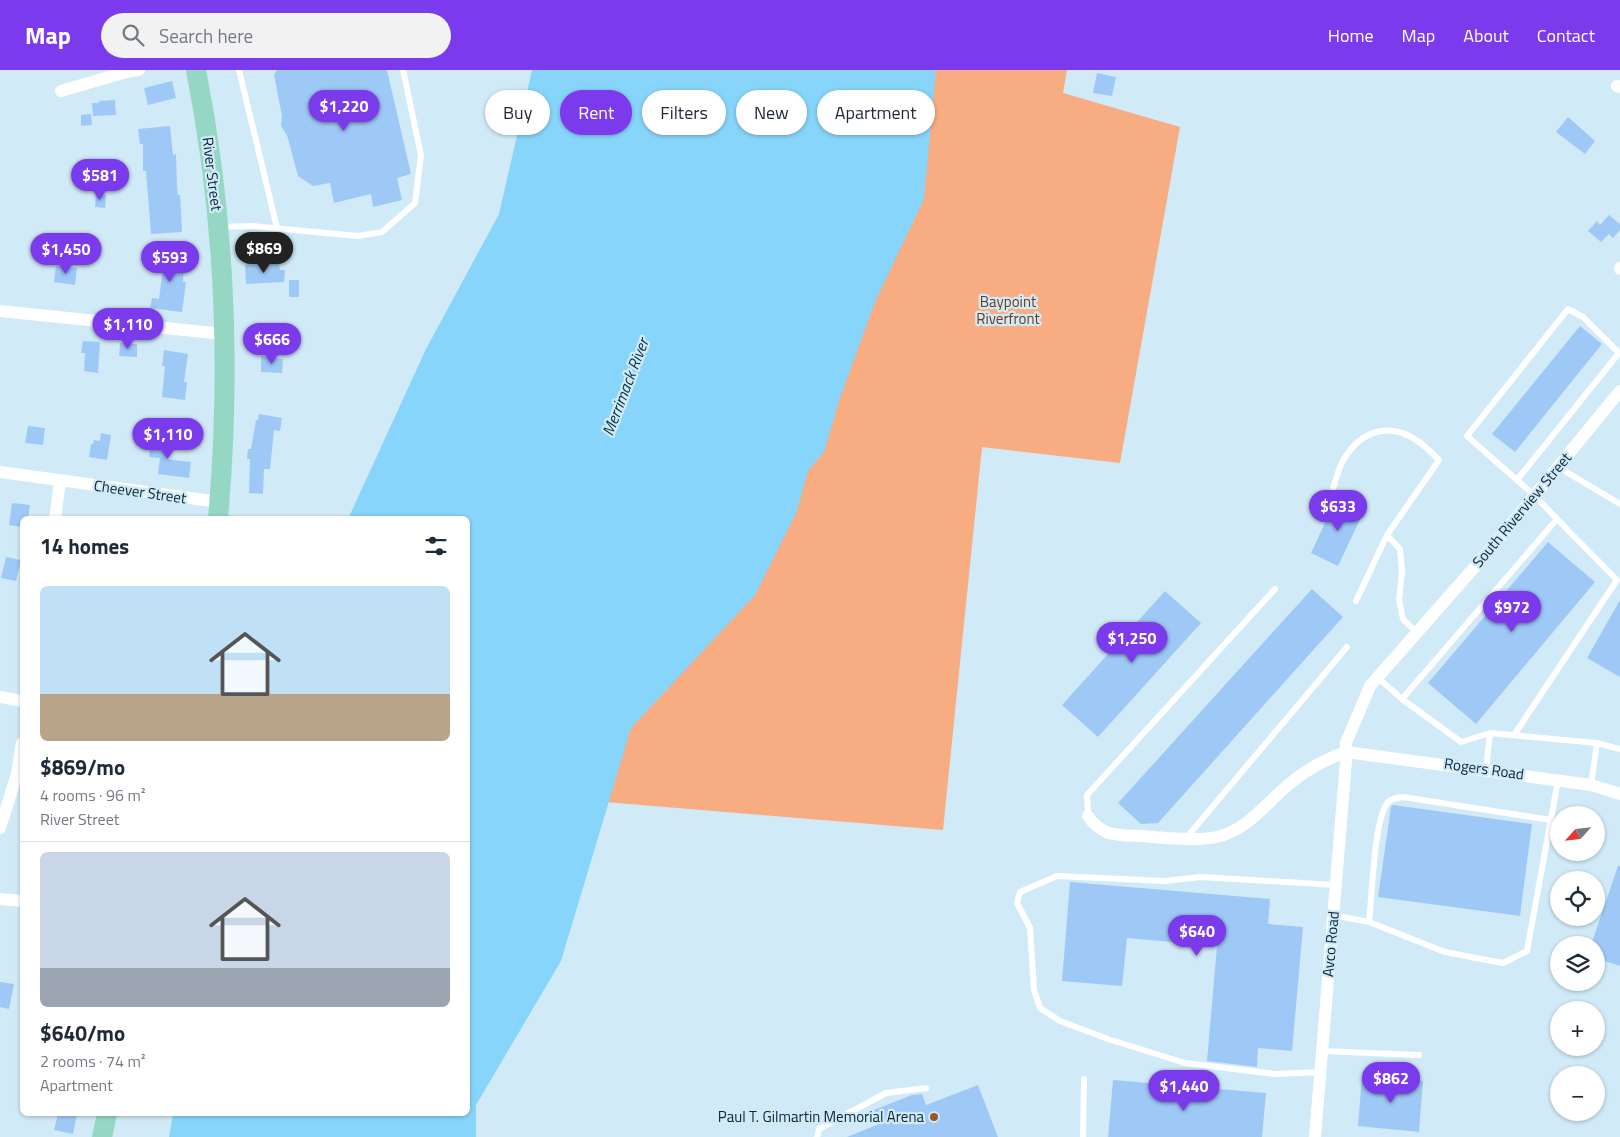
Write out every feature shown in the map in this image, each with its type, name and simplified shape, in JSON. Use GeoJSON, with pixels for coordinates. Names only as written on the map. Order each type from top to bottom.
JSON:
{"type":"FeatureCollection","features":[{"type":"Feature","properties":{"kind":"main road","name":"River Street"},"geometry":{"type":"LineString","coordinates":[[196,70],[207,133],[218,228],[223,334],[223,425],[219,510]]}},
{"type":"Feature","properties":{"kind":"main road"},"geometry":{"type":"LineString","coordinates":[[102,1137],[107,1116]]}},
{"type":"Feature","properties":{"kind":"street"},"geometry":{"type":"LineString","coordinates":[[61,91],[139,70]]}},
{"type":"Feature","properties":{"kind":"street"},"geometry":{"type":"LineString","coordinates":[[0,312],[124,326],[223,334]]}},
{"type":"Feature","properties":{"kind":"street","name":"South Riverview Street"},"geometry":{"type":"LineString","coordinates":[[1346,752],[1346,743],[1355,717],[1370,686],[1494,546],[1620,391]]}},
{"type":"Feature","properties":{"kind":"street","name":"Cheever Street"},"geometry":{"type":"LineString","coordinates":[[0,472],[219,510]]}},
{"type":"Feature","properties":{"kind":"street"},"geometry":{"type":"LineString","coordinates":[[55,516],[60,481]]}},
{"type":"Feature","properties":{"kind":"street"},"geometry":{"type":"LineString","coordinates":[[0,697],[20,701]]}},
{"type":"Feature","properties":{"kind":"street"},"geometry":{"type":"LineString","coordinates":[[1088,816],[1096,827],[1111,834],[1217,837],[1235,830],[1259,812],[1293,781],[1324,761],[1346,752]]}},
{"type":"Feature","properties":{"kind":"street","name":"Rogers Road"},"geometry":{"type":"LineString","coordinates":[[1346,752],[1592,785],[1620,794]]}},
{"type":"Feature","properties":{"kind":"street","name":"Avco Road"},"geometry":{"type":"LineString","coordinates":[[1315,1137],[1346,752]]}},
{"type":"Feature","properties":{"kind":"street"},"geometry":{"type":"LineString","coordinates":[[0,828],[17,774],[20,755]]}},
{"type":"Feature","properties":{"kind":"street"},"geometry":{"type":"LineString","coordinates":[[0,899],[20,900]]}},
{"type":"Feature","properties":{"kind":"lane"},"geometry":{"type":"LineString","coordinates":[[239,70],[278,228]]}},
{"type":"Feature","properties":{"kind":"lane"},"geometry":{"type":"LineString","coordinates":[[218,228],[251,226],[358,236],[382,232],[415,203],[421,155],[403,70]]}},
{"type":"Feature","properties":{"kind":"lane"},"geometry":{"type":"LineString","coordinates":[[1514,735],[1617,580],[1534,495],[1467,436],[1568,309],[1583,317],[1620,353],[1517,480]]}},
{"type":"Feature","properties":{"kind":"lane"},"geometry":{"type":"LineString","coordinates":[[1330,499],[1343,460],[1357,442],[1380,429],[1405,434],[1419,441],[1440,460],[1387,535],[1356,601]]}},
{"type":"Feature","properties":{"kind":"lane"},"geometry":{"type":"LineString","coordinates":[[1558,467],[1620,504]]}},
{"type":"Feature","properties":{"kind":"lane"},"geometry":{"type":"LineString","coordinates":[[1402,699],[1557,519]]}},
{"type":"Feature","properties":{"kind":"lane"},"geometry":{"type":"LineString","coordinates":[[1387,535],[1400,549],[1402,570],[1399,600],[1403,618],[1417,633]]}},
{"type":"Feature","properties":{"kind":"lane"},"geometry":{"type":"LineString","coordinates":[[1088,816],[1087,795],[1276,589]]}},
{"type":"Feature","properties":{"kind":"lane"},"geometry":{"type":"LineString","coordinates":[[1187,837],[1347,647]]}},
{"type":"Feature","properties":{"kind":"lane"},"geometry":{"type":"LineString","coordinates":[[1378,678],[1402,699],[1461,742],[1490,733],[1597,743],[1620,749]]}},
{"type":"Feature","properties":{"kind":"lane"},"geometry":{"type":"LineString","coordinates":[[1486,770],[1490,733]]}},
{"type":"Feature","properties":{"kind":"lane"},"geometry":{"type":"LineString","coordinates":[[1592,785],[1597,743]]}},
{"type":"Feature","properties":{"kind":"lane"},"geometry":{"type":"LineString","coordinates":[[1553,806],[1558,780]]}},
{"type":"Feature","properties":{"kind":"lane"},"geometry":{"type":"LineString","coordinates":[[1333,915],[1369,922],[1445,952],[1503,963],[1527,951],[1550,820],[1403,797],[1393,798],[1386,804],[1379,829],[1369,922]]}},
{"type":"Feature","properties":{"kind":"lane"},"geometry":{"type":"LineString","coordinates":[[1321,1072],[1275,1074],[1185,1063],[1108,1039],[1060,1021],[1040,1008],[1034,990],[1030,928],[1017,903],[1020,892],[1057,876],[1165,881],[1200,877],[1336,885]]}},
{"type":"Feature","properties":{"kind":"lane"},"geometry":{"type":"LineString","coordinates":[[1322,1051],[1418,1055]]}},
{"type":"Feature","properties":{"kind":"lane"},"geometry":{"type":"LineString","coordinates":[[1083,1137],[1084,1079]]}},
{"type":"Feature","properties":{"kind":"lane"},"geometry":{"type":"LineString","coordinates":[[817,1137],[819,1129],[886,1093],[926,1088]]}},
{"type":"Feature","properties":{"kind":"green space","name":"Baypoint Riverfront"},"geometry":{"type":"Polygon","coordinates":[[[922,70],[1067,70],[1063,93],[1180,127],[1120,463],[982,447],[943,830],[593,801],[893,135],[935,135],[935,90],[913,90],[922,70]]]}},
{"type":"Feature","properties":{"kind":"water","name":"Merrimack River"},"geometry":{"type":"Polygon","coordinates":[[[532,70],[936,70],[934,90],[817,90],[817,135],[930,135],[924,199],[875,302],[840,398],[824,452],[808,471],[797,511],[755,595],[631,728],[561,961],[476,1105],[476,1137],[169,1137],[173,1116],[470,1116],[470,516],[349,516],[426,349],[499,214],[517,135],[550,135],[550,90],[527,90],[532,70]]]}},
{"type":"Feature","properties":{"kind":"building"},"geometry":{"type":"Polygon","coordinates":[[[277,70],[387,70],[411,174],[397,178],[402,200],[373,207],[371,194],[334,203],[330,183],[313,186],[298,176],[287,135],[281,126],[282,116],[274,75],[277,70]]]}},
{"type":"Feature","properties":{"kind":"building"},"geometry":{"type":"Polygon","coordinates":[[[1097,73],[1116,77],[1112,96],[1093,93],[1097,73]]]}},
{"type":"Feature","properties":{"kind":"building"},"geometry":{"type":"Polygon","coordinates":[[[172,81],[176,98],[148,105],[144,88],[172,81]]]}},
{"type":"Feature","properties":{"kind":"building"},"geometry":{"type":"Polygon","coordinates":[[[115,100],[116,115],[93,116],[92,103],[115,100]]]}},
{"type":"Feature","properties":{"kind":"building"},"geometry":{"type":"Polygon","coordinates":[[[91,114],[92,125],[81,126],[81,115],[91,114]]]}},
{"type":"Feature","properties":{"kind":"building"},"geometry":{"type":"Polygon","coordinates":[[[1568,117],[1595,141],[1585,154],[1556,132],[1568,117]]]}},
{"type":"Feature","properties":{"kind":"building"},"geometry":{"type":"Polygon","coordinates":[[[170,126],[173,155],[176,154],[182,232],[151,234],[146,171],[143,171],[143,144],[140,144],[138,129],[170,126]]]}},
{"type":"Feature","properties":{"kind":"building"},"geometry":{"type":"Polygon","coordinates":[[[96,194],[106,195],[105,208],[95,207],[96,194]]]}},
{"type":"Feature","properties":{"kind":"building"},"geometry":{"type":"Polygon","coordinates":[[[1609,215],[1620,224],[1620,230],[1613,238],[1609,234],[1601,242],[1588,231],[1597,221],[1600,225],[1609,215]]]}},
{"type":"Feature","properties":{"kind":"building"},"geometry":{"type":"Polygon","coordinates":[[[155,253],[184,255],[183,282],[186,282],[182,312],[150,308],[152,298],[159,299],[163,268],[154,268],[155,253]]]}},
{"type":"Feature","properties":{"kind":"building"},"geometry":{"type":"Polygon","coordinates":[[[279,263],[280,270],[285,270],[284,282],[246,284],[245,265],[279,263]]]}},
{"type":"Feature","properties":{"kind":"building"},"geometry":{"type":"Polygon","coordinates":[[[56,266],[77,268],[75,285],[54,282],[56,266]]]}},
{"type":"Feature","properties":{"kind":"building"},"geometry":{"type":"Polygon","coordinates":[[[289,280],[299,280],[299,297],[289,297],[289,280]]]}},
{"type":"Feature","properties":{"kind":"building"},"geometry":{"type":"Polygon","coordinates":[[[1580,326],[1602,344],[1515,452],[1492,434],[1580,326]]]}},
{"type":"Feature","properties":{"kind":"building"},"geometry":{"type":"Polygon","coordinates":[[[83,341],[100,342],[98,373],[84,371],[85,353],[81,353],[83,341]]]}},
{"type":"Feature","properties":{"kind":"building"},"geometry":{"type":"Polygon","coordinates":[[[120,343],[137,344],[137,357],[119,356],[120,343]]]}},
{"type":"Feature","properties":{"kind":"building"},"geometry":{"type":"Polygon","coordinates":[[[164,350],[188,354],[184,382],[187,382],[185,400],[162,397],[165,366],[162,366],[164,350]]]}},
{"type":"Feature","properties":{"kind":"building"},"geometry":{"type":"Polygon","coordinates":[[[261,356],[283,359],[282,373],[261,372],[261,356]]]}},
{"type":"Feature","properties":{"kind":"building"},"geometry":{"type":"Polygon","coordinates":[[[259,414],[282,418],[280,431],[274,430],[270,469],[264,469],[263,494],[249,493],[250,459],[247,459],[248,449],[251,449],[256,420],[258,420],[259,414]]]}},
{"type":"Feature","properties":{"kind":"building"},"geometry":{"type":"Polygon","coordinates":[[[28,426],[45,428],[43,445],[25,443],[28,426]]]}},
{"type":"Feature","properties":{"kind":"building"},"geometry":{"type":"Polygon","coordinates":[[[101,433],[111,435],[107,460],[89,457],[91,444],[93,444],[94,440],[100,441],[101,433]]]}},
{"type":"Feature","properties":{"kind":"building"},"geometry":{"type":"Polygon","coordinates":[[[152,437],[168,439],[166,459],[191,462],[189,478],[158,474],[160,458],[149,457],[152,437]]]}},
{"type":"Feature","properties":{"kind":"building"},"geometry":{"type":"Polygon","coordinates":[[[1340,498],[1365,509],[1338,566],[1311,553],[1331,510],[1334,512],[1340,498]]]}},
{"type":"Feature","properties":{"kind":"building"},"geometry":{"type":"Polygon","coordinates":[[[12,503],[30,505],[28,516],[20,516],[20,527],[9,525],[12,503]]]}},
{"type":"Feature","properties":{"kind":"building"},"geometry":{"type":"Polygon","coordinates":[[[1548,542],[1595,582],[1476,724],[1428,683],[1548,542]]]}},
{"type":"Feature","properties":{"kind":"building"},"geometry":{"type":"Polygon","coordinates":[[[6,557],[20,560],[16,581],[1,578],[6,557]]]}},
{"type":"Feature","properties":{"kind":"building"},"geometry":{"type":"Polygon","coordinates":[[[1312,589],[1343,617],[1158,823],[1141,824],[1118,803],[1312,589]]]}},
{"type":"Feature","properties":{"kind":"building"},"geometry":{"type":"Polygon","coordinates":[[[1165,591],[1201,623],[1098,737],[1062,705],[1165,591]]]}},
{"type":"Feature","properties":{"kind":"building"},"geometry":{"type":"Polygon","coordinates":[[[1620,600],[1620,677],[1587,658],[1620,600]]]}},
{"type":"Feature","properties":{"kind":"building"},"geometry":{"type":"Polygon","coordinates":[[[1393,805],[1532,824],[1520,916],[1378,897],[1391,807],[1393,805]]]}},
{"type":"Feature","properties":{"kind":"building"},"geometry":{"type":"Polygon","coordinates":[[[1618,866],[1620,866],[1620,966],[1605,961],[1605,936],[1594,936],[1597,926],[1605,926],[1605,904],[1618,866]]]}},
{"type":"Feature","properties":{"kind":"building"},"geometry":{"type":"Polygon","coordinates":[[[1070,882],[1270,899],[1268,924],[1303,927],[1292,1051],[1258,1048],[1257,1067],[1207,1061],[1217,946],[1127,938],[1122,986],[1062,981],[1070,882]]]}},
{"type":"Feature","properties":{"kind":"building"},"geometry":{"type":"Polygon","coordinates":[[[0,982],[14,984],[9,1009],[0,1007],[0,982]]]}},
{"type":"Feature","properties":{"kind":"building"},"geometry":{"type":"Polygon","coordinates":[[[1362,1076],[1423,1081],[1419,1132],[1358,1126],[1362,1076]]]}},
{"type":"Feature","properties":{"kind":"building"},"geometry":{"type":"Polygon","coordinates":[[[1113,1080],[1266,1093],[1262,1137],[1108,1137],[1113,1080]]]}},
{"type":"Feature","properties":{"kind":"building","name":"Paul T. Gilmartin Memorial Arena"},"geometry":{"type":"Polygon","coordinates":[[[978,1085],[998,1137],[847,1137],[879,1124],[874,1110],[912,1095],[922,1094],[926,1105],[978,1085]]]}},
{"type":"Feature","properties":{"kind":"building"},"geometry":{"type":"Polygon","coordinates":[[[58,1116],[77,1116],[73,1134],[54,1130],[58,1116]]]}},
{"type":"Feature","properties":{"kind":"place","name":"Paul T. Gilmartin Memorial Arena"},"geometry":{"type":"Point","coordinates":[934,1117]}}]}
